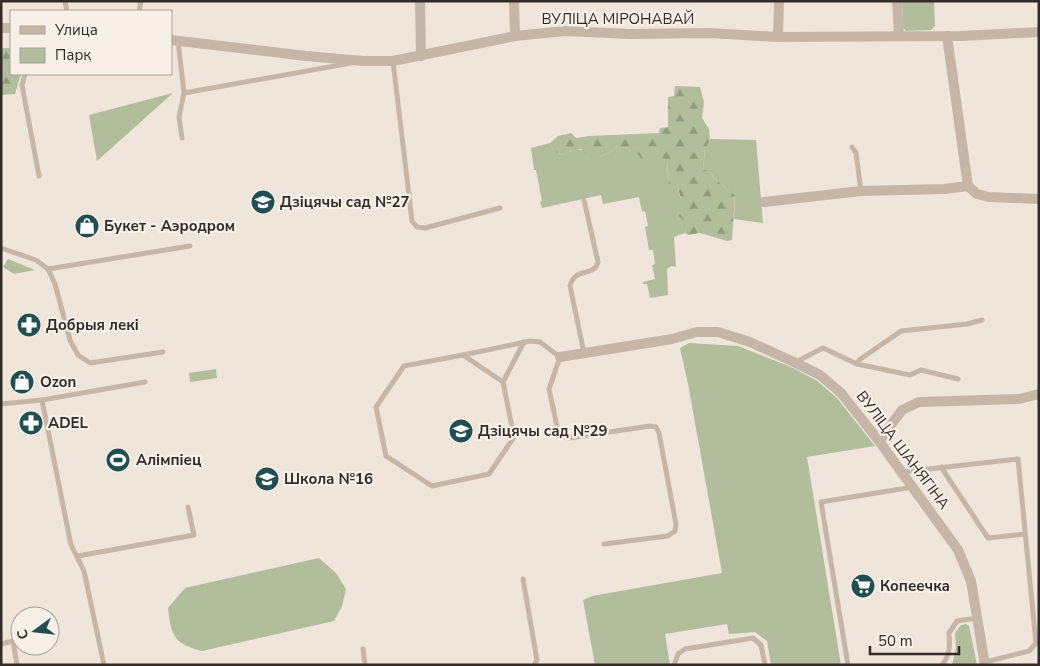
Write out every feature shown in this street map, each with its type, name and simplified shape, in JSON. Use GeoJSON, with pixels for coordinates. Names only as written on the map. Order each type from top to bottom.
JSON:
{"type":"FeatureCollection","features":[{"type":"Feature","properties":{"kind":"street"},"geometry":{"type":"LineString","coordinates":[[420,1],[421,56]]}},
{"type":"Feature","properties":{"kind":"street"},"geometry":{"type":"LineString","coordinates":[[514,1],[515,36]]}},
{"type":"Feature","properties":{"kind":"street"},"geometry":{"type":"LineString","coordinates":[[778,37],[779,1]]}},
{"type":"Feature","properties":{"kind":"street"},"geometry":{"type":"LineString","coordinates":[[897,1],[899,36]]}},
{"type":"Feature","properties":{"kind":"street","name":"ВУЛІЦА МІРОНАВАЙ"},"geometry":{"type":"LineString","coordinates":[[175,40],[306,56],[363,61],[393,61],[515,36],[565,31],[778,37],[947,36],[1039,32]]}},
{"type":"Feature","properties":{"kind":"street"},"geometry":{"type":"LineString","coordinates":[[947,36],[968,186],[978,194],[989,197],[1039,199]]}},
{"type":"Feature","properties":{"kind":"street"},"geometry":{"type":"LineString","coordinates":[[764,202],[861,191],[944,189],[968,186]]}},
{"type":"Feature","properties":{"kind":"street","name":"ВУЛІЦА ШАНЯГІНА"},"geometry":{"type":"LineString","coordinates":[[560,357],[672,339],[697,332],[718,332],[750,342],[820,376],[841,393],[880,441],[958,550],[971,581],[985,664]]}},
{"type":"Feature","properties":{"kind":"street"},"geometry":{"type":"LineString","coordinates":[[880,441],[902,410],[920,402],[1019,399],[1039,394]]}},
{"type":"Feature","properties":{"kind":"lane"},"geometry":{"type":"LineString","coordinates":[[175,40],[184,93],[179,117],[182,138]]}},
{"type":"Feature","properties":{"kind":"lane"},"geometry":{"type":"LineString","coordinates":[[184,93],[363,61]]}},
{"type":"Feature","properties":{"kind":"lane"},"geometry":{"type":"LineString","coordinates":[[393,61],[412,221],[417,227],[424,228],[500,208]]}},
{"type":"Feature","properties":{"kind":"lane"},"geometry":{"type":"LineString","coordinates":[[25,75],[22,86],[39,176]]}},
{"type":"Feature","properties":{"kind":"lane"},"geometry":{"type":"LineString","coordinates":[[852,146],[856,153],[861,191]]}},
{"type":"Feature","properties":{"kind":"lane"},"geometry":{"type":"LineString","coordinates":[[584,200],[598,262],[593,270],[578,273],[574,276],[570,286],[584,354]]}},
{"type":"Feature","properties":{"kind":"lane"},"geometry":{"type":"LineString","coordinates":[[48,269],[190,246]]}},
{"type":"Feature","properties":{"kind":"lane"},"geometry":{"type":"LineString","coordinates":[[1,248],[36,260],[48,269],[55,284],[70,340],[78,355],[90,363],[163,352]]}},
{"type":"Feature","properties":{"kind":"lane"},"geometry":{"type":"LineString","coordinates":[[857,364],[859,360],[901,331],[967,324],[982,320]]}},
{"type":"Feature","properties":{"kind":"lane"},"geometry":{"type":"LineString","coordinates":[[524,342],[503,382],[514,436],[489,474],[432,486],[386,456],[376,406],[404,366],[524,342],[540,342],[560,357],[549,388],[558,431],[562,436],[568,438],[650,426],[656,427],[659,433],[676,524],[675,531],[668,536],[604,544]]}},
{"type":"Feature","properties":{"kind":"lane"},"geometry":{"type":"LineString","coordinates":[[796,363],[823,348],[857,364],[910,375],[921,370],[958,379]]}},
{"type":"Feature","properties":{"kind":"lane"},"geometry":{"type":"LineString","coordinates":[[463,355],[503,382]]}},
{"type":"Feature","properties":{"kind":"lane"},"geometry":{"type":"LineString","coordinates":[[1,404],[42,400],[145,382]]}},
{"type":"Feature","properties":{"kind":"lane"},"geometry":{"type":"LineString","coordinates":[[42,400],[71,545],[84,571],[104,665]]}},
{"type":"Feature","properties":{"kind":"lane"},"geometry":{"type":"LineString","coordinates":[[902,472],[1018,459],[1036,643],[1029,651],[985,664]]}},
{"type":"Feature","properties":{"kind":"lane"},"geometry":{"type":"LineString","coordinates":[[941,468],[988,538],[1025,534]]}},
{"type":"Feature","properties":{"kind":"lane"},"geometry":{"type":"LineString","coordinates":[[848,665],[821,502],[913,487]]}},
{"type":"Feature","properties":{"kind":"lane"},"geometry":{"type":"LineString","coordinates":[[78,556],[194,535],[188,507]]}},
{"type":"Feature","properties":{"kind":"lane"},"geometry":{"type":"LineString","coordinates":[[523,579],[537,660],[534,665]]}},
{"type":"Feature","properties":{"kind":"lane"},"geometry":{"type":"LineString","coordinates":[[942,665],[947,659],[950,647],[949,633],[957,621],[977,618]]}},
{"type":"Feature","properties":{"kind":"lane"},"geometry":{"type":"LineString","coordinates":[[674,665],[678,654],[685,649],[753,638],[761,644],[765,665]]}},
{"type":"Feature","properties":{"kind":"lane"},"geometry":{"type":"LineString","coordinates":[[1,644],[13,641],[17,665]]}},
{"type":"Feature","properties":{"kind":"lane"},"geometry":{"type":"LineString","coordinates":[[363,649],[365,665]]}},
{"type":"Feature","properties":{"kind":"green space"},"geometry":{"type":"Polygon","coordinates":[[[902,1],[934,1],[935,26],[931,30],[906,31],[903,28],[902,1]]]}},
{"type":"Feature","properties":{"kind":"green space"},"geometry":{"type":"Polygon","coordinates":[[[1,48],[10,48],[10,75],[21,75],[15,94],[1,95],[1,48]]]}},
{"type":"Feature","properties":{"kind":"green space"},"geometry":{"type":"Polygon","coordinates":[[[675,86],[700,87],[704,102],[702,118],[709,129],[710,139],[705,150],[703,169],[710,172],[715,179],[735,195],[732,240],[727,241],[700,233],[688,235],[685,233],[687,224],[676,213],[676,204],[681,199],[677,184],[669,184],[667,162],[657,162],[653,157],[650,160],[643,161],[633,147],[617,148],[599,157],[589,157],[581,149],[563,155],[554,152],[550,143],[558,136],[571,133],[576,138],[659,133],[660,128],[668,127],[668,97],[674,96],[675,86]]]}},
{"type":"Feature","properties":{"kind":"green space"},"geometry":{"type":"Polygon","coordinates":[[[173,93],[97,161],[89,115],[173,93]]]}},
{"type":"Feature","properties":{"kind":"green space"},"geometry":{"type":"Polygon","coordinates":[[[710,139],[756,140],[763,223],[734,219],[735,195],[715,179],[710,172],[703,169],[705,150],[710,139]]]}},
{"type":"Feature","properties":{"kind":"green space"},"geometry":{"type":"Polygon","coordinates":[[[550,143],[554,152],[563,155],[581,150],[599,157],[617,148],[633,147],[667,162],[668,176],[677,184],[687,224],[685,233],[674,237],[676,267],[671,266],[667,269],[668,295],[650,298],[647,284],[643,284],[643,282],[655,279],[652,265],[655,264],[653,250],[649,250],[645,227],[648,226],[645,211],[642,212],[639,197],[603,204],[601,195],[542,208],[531,148],[550,143]]]}},
{"type":"Feature","properties":{"kind":"green space"},"geometry":{"type":"Polygon","coordinates":[[[8,259],[35,270],[14,274],[3,267],[8,259]]]}},
{"type":"Feature","properties":{"kind":"green space"},"geometry":{"type":"Polygon","coordinates":[[[689,343],[738,346],[791,367],[816,380],[837,398],[875,446],[807,457],[841,665],[771,665],[767,641],[755,632],[729,634],[727,624],[665,634],[670,665],[595,665],[583,600],[592,596],[722,573],[680,348],[689,343]]]}},
{"type":"Feature","properties":{"kind":"green space"},"geometry":{"type":"Polygon","coordinates":[[[216,369],[217,378],[190,382],[189,373],[216,369]]]}},
{"type":"Feature","properties":{"kind":"green space"},"geometry":{"type":"Polygon","coordinates":[[[319,558],[336,573],[346,589],[342,606],[334,621],[202,651],[180,642],[173,632],[168,608],[185,588],[319,558]]]}},
{"type":"Feature","properties":{"kind":"green space"},"geometry":{"type":"Polygon","coordinates":[[[966,624],[969,626],[977,665],[952,665],[956,648],[955,633],[961,625],[966,624]]]}},
{"type":"Feature","properties":{"kind":"place","name":"Дзіцячы сад №27"},"geometry":{"type":"Point","coordinates":[263,202]}},
{"type":"Feature","properties":{"kind":"place","name":"Букет - Аэродром"},"geometry":{"type":"Point","coordinates":[87,226]}},
{"type":"Feature","properties":{"kind":"place","name":"Добрыя лекі"},"geometry":{"type":"Point","coordinates":[29,325]}},
{"type":"Feature","properties":{"kind":"place","name":"Ozon"},"geometry":{"type":"Point","coordinates":[22,382]}},
{"type":"Feature","properties":{"kind":"place","name":"ADEL"},"geometry":{"type":"Point","coordinates":[31,423]}},
{"type":"Feature","properties":{"kind":"place","name":"Дзіцячы сад №29"},"geometry":{"type":"Point","coordinates":[461,431]}},
{"type":"Feature","properties":{"kind":"place","name":"Алімпіец"},"geometry":{"type":"Point","coordinates":[118,460]}},
{"type":"Feature","properties":{"kind":"place","name":"Школа №16"},"geometry":{"type":"Point","coordinates":[267,479]}},
{"type":"Feature","properties":{"kind":"place","name":"Копеечка"},"geometry":{"type":"Point","coordinates":[863,586]}}]}
